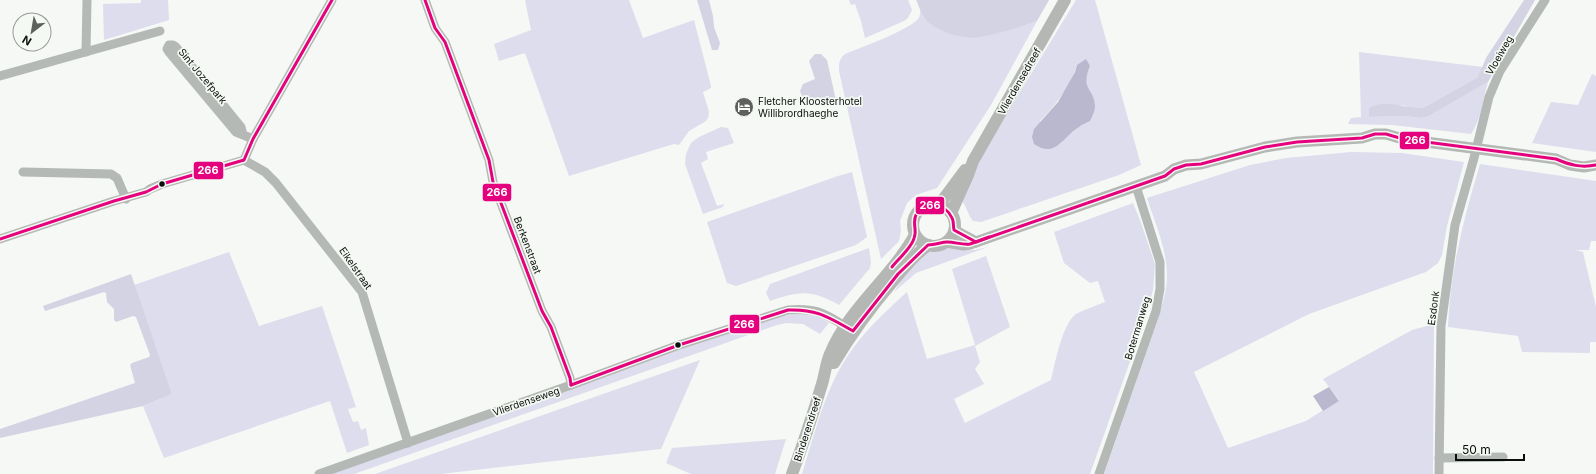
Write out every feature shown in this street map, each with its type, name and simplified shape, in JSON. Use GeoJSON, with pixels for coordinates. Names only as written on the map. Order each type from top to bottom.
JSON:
{"type":"FeatureCollection","features":[{"type":"Feature","properties":{"kind":"main road","name":"Vlierdensedreef"},"geometry":{"type":"LineString","coordinates":[[939,205],[973,161],[1065,0]]}},
{"type":"Feature","properties":{"kind":"main road","name":"Vlierdensedreef"},"geometry":{"type":"LineString","coordinates":[[951,213],[966,182],[973,161]]}},
{"type":"Feature","properties":{"kind":"main road"},"geometry":{"type":"LineString","coordinates":[[929,205],[939,205],[951,213],[954,223],[954,230],[946,242],[937,246],[928,245],[920,241],[915,235],[913,226],[914,216],[920,209],[929,205]]}},
{"type":"Feature","properties":{"kind":"main road"},"geometry":{"type":"LineString","coordinates":[[849,329],[864,301],[909,247],[915,235]]}},
{"type":"Feature","properties":{"kind":"main road"},"geometry":{"type":"LineString","coordinates":[[849,329],[872,306],[917,254],[928,245]]}},
{"type":"Feature","properties":{"kind":"main road","name":"Binderendreef"},"geometry":{"type":"LineString","coordinates":[[792,474],[822,384],[829,355],[849,329]]}},
{"type":"Feature","properties":{"kind":"street"},"geometry":{"type":"LineString","coordinates":[[86,52],[87,0]]}},
{"type":"Feature","properties":{"kind":"street"},"geometry":{"type":"LineString","coordinates":[[0,238],[114,201],[126,199],[146,192],[162,184],[244,160],[253,139],[332,0]]}},
{"type":"Feature","properties":{"kind":"street","name":"Berkenstraat"},"geometry":{"type":"LineString","coordinates":[[426,0],[435,28],[445,42],[489,160],[493,182],[542,311],[551,327],[570,378],[571,385]]}},
{"type":"Feature","properties":{"kind":"street","name":"Vloeiweg"},"geometry":{"type":"LineString","coordinates":[[1477,148],[1489,97],[1500,71],[1544,0]]}},
{"type":"Feature","properties":{"kind":"street"},"geometry":{"type":"LineString","coordinates":[[0,76],[160,31]]}},
{"type":"Feature","properties":{"kind":"street","name":"Sint Jozefpark"},"geometry":{"type":"LineString","coordinates":[[243,135],[241,127],[176,47],[169,45],[167,49],[168,52],[236,132],[243,135],[253,139]]}},
{"type":"Feature","properties":{"kind":"street"},"geometry":{"type":"LineString","coordinates":[[946,242],[963,245],[976,242],[1165,176],[1177,175],[1191,171],[1201,164],[1265,147],[1297,142],[1362,138],[1375,134],[1386,134],[1403,139],[1556,159],[1570,165],[1584,167],[1594,165]]}},
{"type":"Feature","properties":{"kind":"street","name":"Esdonk"},"geometry":{"type":"LineString","coordinates":[[1439,474],[1441,326],[1455,225],[1477,148]]}},
{"type":"Feature","properties":{"kind":"street","name":"Eikelstraat"},"geometry":{"type":"LineString","coordinates":[[244,160],[265,172],[276,183],[362,292],[408,443]]}},
{"type":"Feature","properties":{"kind":"street"},"geometry":{"type":"LineString","coordinates":[[23,172],[111,174],[117,178],[126,199]]}},
{"type":"Feature","properties":{"kind":"street","name":"Botermanweg"},"geometry":{"type":"LineString","coordinates":[[1099,474],[1156,311],[1160,289],[1160,262],[1136,186]]}},
{"type":"Feature","properties":{"kind":"street"},"geometry":{"type":"LineString","coordinates":[[954,230],[976,242]]}},
{"type":"Feature","properties":{"kind":"street","name":"Vlierdenseweg"},"geometry":{"type":"LineString","coordinates":[[319,474],[571,385],[679,345],[788,310],[803,308],[817,311],[849,329]]}},
{"type":"Feature","properties":{"kind":"street"},"geometry":{"type":"LineString","coordinates":[[1439,458],[1503,457]]}},
{"type":"Feature","properties":{"kind":"shaded area"},"geometry":{"type":"Polygon","coordinates":[[[141,0],[168,0],[169,20],[104,40],[103,4],[141,3],[141,0]]]}},
{"type":"Feature","properties":{"kind":"shaded area"},"geometry":{"type":"Polygon","coordinates":[[[525,0],[629,0],[643,38],[694,20],[711,86],[711,88],[703,92],[709,112],[708,118],[706,121],[689,131],[679,145],[674,144],[569,176],[525,53],[499,61],[494,44],[531,30],[525,0]]]}},
{"type":"Feature","properties":{"kind":"shaded area"},"geometry":{"type":"Polygon","coordinates":[[[697,0],[709,0],[714,27],[720,43],[718,50],[712,50],[697,0]]]}},
{"type":"Feature","properties":{"kind":"shaded area"},"geometry":{"type":"Polygon","coordinates":[[[849,0],[908,0],[912,10],[908,18],[904,21],[865,38],[855,4],[851,5],[849,0]]]}},
{"type":"Feature","properties":{"kind":"shaded area"},"geometry":{"type":"Polygon","coordinates":[[[916,0],[1049,0],[1037,21],[987,36],[973,38],[951,34],[931,24],[924,18],[916,0]]]}},
{"type":"Feature","properties":{"kind":"shaded area"},"geometry":{"type":"Polygon","coordinates":[[[1076,0],[1095,0],[1141,165],[1119,175],[981,222],[973,221],[960,199],[975,166],[1076,0]],[[1077,65],[1071,80],[1062,95],[1040,121],[1072,132],[1079,126],[1090,121],[1093,98],[1086,85],[1086,77],[1090,66],[1077,65]]]}},
{"type":"Feature","properties":{"kind":"shaded area"},"geometry":{"type":"Polygon","coordinates":[[[1524,0],[1535,0],[1488,82],[1428,116],[1421,118],[1404,116],[1369,117],[1369,108],[1375,105],[1389,104],[1423,108],[1478,77],[1486,58],[1524,0]]]}},
{"type":"Feature","properties":{"kind":"shaded area"},"geometry":{"type":"Polygon","coordinates":[[[920,10],[925,19],[941,30],[969,37],[996,33],[1037,21],[991,105],[937,188],[916,195],[907,203],[900,221],[901,231],[899,241],[881,259],[839,71],[839,63],[840,59],[845,54],[884,38],[912,24],[918,19],[920,10]]]}},
{"type":"Feature","properties":{"kind":"shaded area"},"geometry":{"type":"Polygon","coordinates":[[[1359,52],[1483,67],[1478,77],[1423,108],[1415,109],[1402,105],[1369,117],[1404,116],[1421,118],[1488,82],[1479,116],[1471,134],[1392,125],[1348,124],[1351,118],[1361,117],[1359,52]]]}},
{"type":"Feature","properties":{"kind":"shaded area"},"geometry":{"type":"Polygon","coordinates":[[[815,54],[821,54],[827,60],[837,105],[824,105],[803,98],[800,91],[803,84],[815,79],[809,61],[815,54]]]}},
{"type":"Feature","properties":{"kind":"shaded area"},"geometry":{"type":"Polygon","coordinates":[[[1086,59],[1090,66],[1086,80],[1095,106],[1090,121],[1073,131],[1053,148],[1042,148],[1034,144],[1032,137],[1034,129],[1058,102],[1075,72],[1077,65],[1086,59]]]}},
{"type":"Feature","properties":{"kind":"shaded area"},"geometry":{"type":"Polygon","coordinates":[[[1592,74],[1596,76],[1596,152],[1532,143],[1551,102],[1578,105],[1592,74]]]}},
{"type":"Feature","properties":{"kind":"shaded area"},"geometry":{"type":"Polygon","coordinates":[[[721,127],[728,128],[734,143],[706,152],[708,159],[701,163],[717,206],[724,204],[723,207],[703,214],[685,164],[686,154],[691,143],[699,137],[721,127]]]}},
{"type":"Feature","properties":{"kind":"shaded area"},"geometry":{"type":"Polygon","coordinates":[[[1351,152],[1402,153],[1464,162],[1447,226],[1442,255],[1438,263],[1426,272],[1309,314],[1194,372],[1228,448],[1306,421],[1339,400],[1323,379],[1412,330],[1434,324],[1433,474],[1104,474],[1158,319],[1166,287],[1167,276],[1165,256],[1147,198],[1250,165],[1286,158],[1351,152]]]}},
{"type":"Feature","properties":{"kind":"shaded area"},"geometry":{"type":"Polygon","coordinates":[[[1480,164],[1596,181],[1596,241],[1591,241],[1589,250],[1576,250],[1583,252],[1596,307],[1596,342],[1590,342],[1590,353],[1522,352],[1518,336],[1448,327],[1449,306],[1459,244],[1480,164]]]}},
{"type":"Feature","properties":{"kind":"shaded area"},"geometry":{"type":"Polygon","coordinates":[[[852,172],[867,237],[856,245],[736,286],[727,283],[707,222],[852,172]]]}},
{"type":"Feature","properties":{"kind":"shaded area"},"geometry":{"type":"Polygon","coordinates":[[[1133,203],[1155,264],[1153,290],[1144,322],[1090,474],[802,474],[825,401],[845,360],[866,332],[907,292],[927,359],[975,345],[952,269],[986,256],[1010,327],[975,346],[980,362],[975,369],[984,384],[954,399],[965,423],[1051,380],[1063,335],[1071,319],[1079,312],[1105,302],[1098,281],[1090,283],[1064,263],[1054,232],[1133,203]]]}},
{"type":"Feature","properties":{"kind":"shaded area"},"geometry":{"type":"Polygon","coordinates":[[[948,246],[975,250],[988,247],[916,273],[894,292],[917,258],[927,252],[948,246]]]}},
{"type":"Feature","properties":{"kind":"shaded area"},"geometry":{"type":"Polygon","coordinates":[[[869,248],[871,262],[870,268],[839,305],[820,296],[805,293],[789,295],[770,301],[766,293],[770,284],[869,248]]]}},
{"type":"Feature","properties":{"kind":"shaded area"},"geometry":{"type":"Polygon","coordinates":[[[229,252],[259,326],[322,306],[356,407],[348,409],[353,422],[358,421],[361,430],[366,428],[369,445],[347,453],[330,401],[164,458],[143,406],[172,394],[134,285],[229,252]]]}},
{"type":"Feature","properties":{"kind":"shaded area"},"geometry":{"type":"Polygon","coordinates":[[[131,274],[172,394],[143,406],[0,438],[0,429],[135,383],[130,365],[149,357],[150,355],[136,317],[133,316],[116,322],[114,320],[114,309],[107,302],[106,293],[104,292],[45,311],[43,306],[131,274]]]}},
{"type":"Feature","properties":{"kind":"shaded area"},"geometry":{"type":"Polygon","coordinates":[[[802,313],[819,317],[829,323],[820,334],[803,324],[786,323],[777,325],[354,474],[329,474],[690,345],[772,318],[802,313]]]}},
{"type":"Feature","properties":{"kind":"shaded area"},"geometry":{"type":"Polygon","coordinates":[[[700,360],[661,449],[440,474],[375,474],[700,360]]]}},
{"type":"Feature","properties":{"kind":"shaded area"},"geometry":{"type":"Polygon","coordinates":[[[1329,387],[1339,401],[1323,411],[1313,396],[1329,387]]]}},
{"type":"Feature","properties":{"kind":"shaded area"},"geometry":{"type":"Polygon","coordinates":[[[786,439],[775,474],[691,474],[666,463],[672,448],[786,439]]]}},
{"type":"Feature","properties":{"kind":"transit line","name":"266"},"geometry":{"type":"LineString","coordinates":[[0,239],[114,201],[146,192],[162,184],[244,160],[253,139],[332,0]]}},
{"type":"Feature","properties":{"kind":"transit line","name":"266"},"geometry":{"type":"LineString","coordinates":[[425,0],[435,28],[445,42],[489,160],[493,182],[542,311],[551,327],[570,378],[571,385]]}},
{"type":"Feature","properties":{"kind":"transit line","name":"266"},"geometry":{"type":"LineString","coordinates":[[571,385],[679,345],[788,310],[807,311],[822,315],[853,331],[898,274],[928,245],[947,242],[970,244],[1165,176],[1174,169],[1186,165],[1201,164],[1265,147],[1297,142],[1362,138],[1375,134],[1386,134],[1403,139],[1556,159],[1576,165],[1596,165]]}},
{"type":"Feature","properties":{"kind":"transit line","name":"266"},"geometry":{"type":"LineString","coordinates":[[892,267],[912,243],[915,234],[914,221],[917,213],[925,206],[935,205],[945,209],[953,219],[954,230],[976,242],[989,237]]}},
{"type":"Feature","properties":{"kind":"place","name":"Fletcher Kloosterhotel Willibrordhaeghe"},"geometry":{"type":"Point","coordinates":[744,107]}}]}
